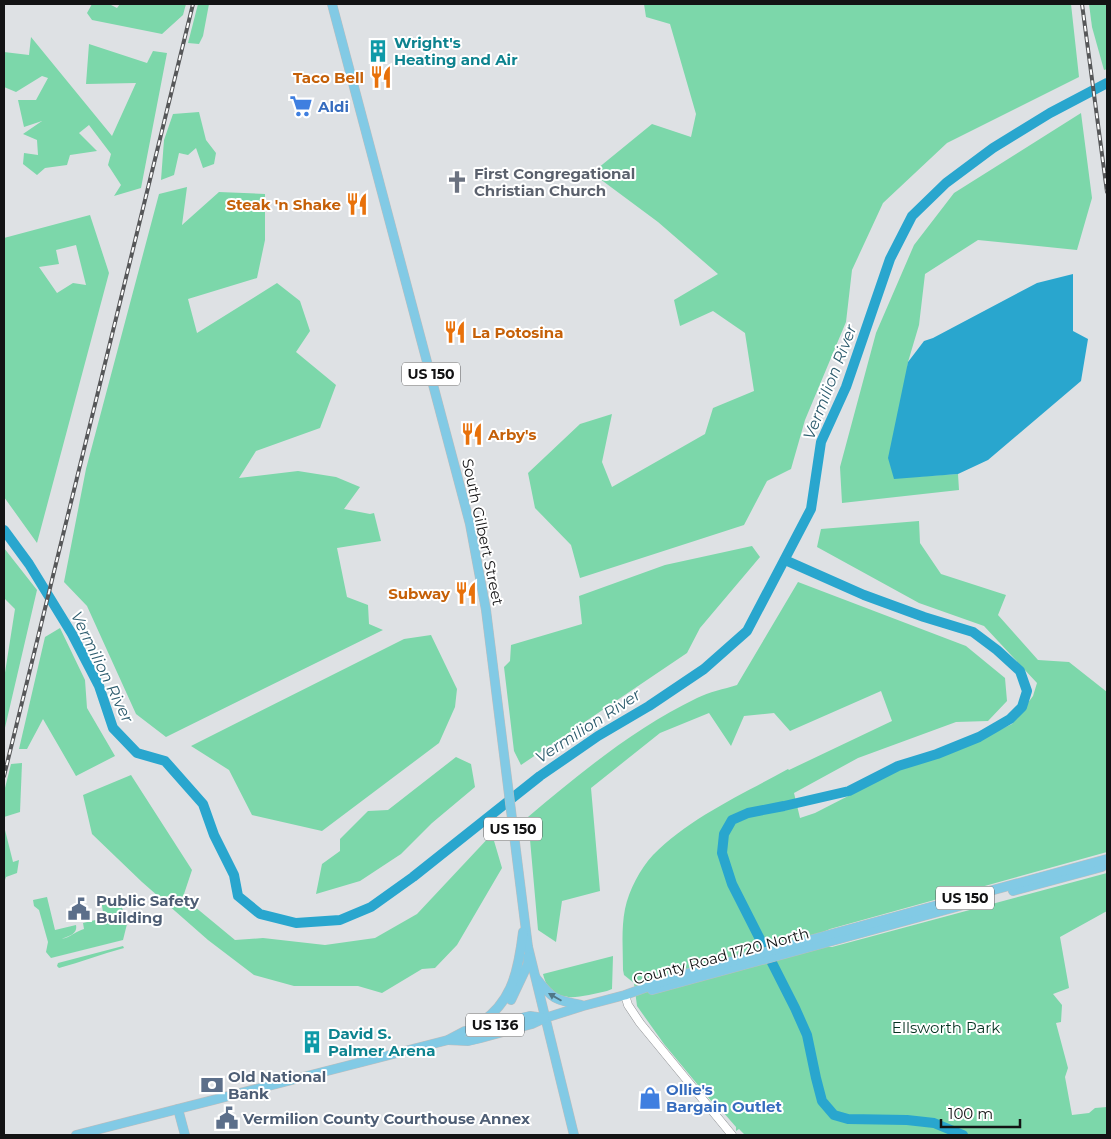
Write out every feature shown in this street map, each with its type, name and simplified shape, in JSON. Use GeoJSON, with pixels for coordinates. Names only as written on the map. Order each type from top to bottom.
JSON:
{"type":"FeatureCollection","features":[{"type":"Feature","properties":{"kind":"main road","name":"South Gilbert Street"},"geometry":{"type":"LineString","coordinates":[[332,4],[470,524],[486,610],[524,918],[525,947],[544,1018]]}},
{"type":"Feature","properties":{"kind":"main road","name":"US 150"},"geometry":{"type":"LineString","coordinates":[[823,940],[1107,859]]}},
{"type":"Feature","properties":{"kind":"main road","name":"US 150"},"geometry":{"type":"LineString","coordinates":[[823,940],[1107,865]]}},
{"type":"Feature","properties":{"kind":"main road","name":"County Road 1720 North"},"geometry":{"type":"LineString","coordinates":[[544,1018],[823,940]]}},
{"type":"Feature","properties":{"kind":"main road"},"geometry":{"type":"LineString","coordinates":[[448,1040],[479,1032],[506,1009],[528,964],[525,947]]}},
{"type":"Feature","properties":{"kind":"main road"},"geometry":{"type":"LineString","coordinates":[[465,1032],[490,1016],[503,1001],[510,990],[525,947]]}},
{"type":"Feature","properties":{"kind":"main road"},"geometry":{"type":"LineString","coordinates":[[534,976],[549,995],[555,999],[584,1006]]}},
{"type":"Feature","properties":{"kind":"main road","name":"US 136"},"geometry":{"type":"LineString","coordinates":[[76,1135],[448,1040],[465,1032],[530,1016],[544,1018]]}},
{"type":"Feature","properties":{"kind":"main road","name":"US 136"},"geometry":{"type":"LineString","coordinates":[[448,1040],[468,1041],[532,1024],[544,1018]]}},
{"type":"Feature","properties":{"kind":"main road","name":"US 136"},"geometry":{"type":"LineString","coordinates":[[544,1018],[574,1135]]}},
{"type":"Feature","properties":{"kind":"main road"},"geometry":{"type":"LineString","coordinates":[[178,1109],[185,1135]]}},
{"type":"Feature","properties":{"kind":"street"},"geometry":{"type":"LineString","coordinates":[[625,995],[628,1005],[640,1023],[732,1135]]}},
{"type":"Feature","properties":{"kind":"green space"},"geometry":{"type":"Polygon","coordinates":[[[92,4],[109,4],[117,8],[120,4],[186,4],[183,15],[162,34],[92,20],[87,13],[92,4]]]}},
{"type":"Feature","properties":{"kind":"green space"},"geometry":{"type":"Polygon","coordinates":[[[198,4],[209,4],[203,36],[199,44],[188,43],[198,4]]]}},
{"type":"Feature","properties":{"kind":"green space"},"geometry":{"type":"Polygon","coordinates":[[[644,4],[1071,4],[1079,77],[947,143],[883,203],[852,270],[846,322],[805,420],[791,469],[767,481],[744,525],[580,578],[571,545],[535,508],[528,473],[580,424],[612,414],[602,462],[612,487],[705,434],[713,408],[754,391],[745,333],[713,311],[680,326],[674,300],[718,274],[658,222],[592,173],[652,124],[691,137],[696,114],[670,24],[646,17],[644,4]]]}},
{"type":"Feature","properties":{"kind":"green space"},"geometry":{"type":"Polygon","coordinates":[[[1089,4],[1107,4],[1107,69],[1104,70],[1092,27],[1089,4]]]}},
{"type":"Feature","properties":{"kind":"green space"},"geometry":{"type":"Polygon","coordinates":[[[31,37],[112,136],[136,83],[86,84],[89,44],[147,63],[153,51],[167,53],[141,188],[114,196],[121,185],[108,165],[111,154],[89,125],[79,133],[97,151],[70,155],[67,165],[45,168],[37,175],[23,164],[24,153],[38,155],[37,140],[23,134],[42,121],[24,127],[18,100],[36,100],[48,78],[42,76],[16,92],[4,87],[4,52],[29,55],[31,37]]]}},
{"type":"Feature","properties":{"kind":"green space"},"geometry":{"type":"Polygon","coordinates":[[[199,112],[206,140],[216,153],[214,164],[203,168],[196,148],[188,155],[179,153],[174,175],[161,180],[164,140],[173,114],[199,112]]]}},
{"type":"Feature","properties":{"kind":"green space"},"geometry":{"type":"Polygon","coordinates":[[[1081,113],[1092,198],[1077,250],[978,240],[925,274],[919,325],[908,362],[894,478],[958,474],[959,490],[842,503],[840,467],[876,333],[914,245],[954,193],[1081,113]]]}},
{"type":"Feature","properties":{"kind":"green space"},"geometry":{"type":"Polygon","coordinates":[[[187,187],[182,225],[219,192],[265,194],[265,240],[257,278],[188,299],[197,333],[277,283],[300,301],[310,331],[296,352],[336,385],[320,428],[256,451],[239,478],[298,471],[336,477],[360,487],[344,509],[370,514],[374,513],[381,541],[337,548],[347,597],[368,605],[369,624],[383,630],[166,737],[136,714],[87,606],[64,582],[86,469],[159,194],[187,187]]]}},
{"type":"Feature","properties":{"kind":"green space"},"geometry":{"type":"Polygon","coordinates":[[[90,215],[109,273],[37,543],[4,497],[4,238],[90,215]],[[76,245],[56,250],[59,264],[39,267],[57,293],[73,283],[86,285],[76,245]]]}},
{"type":"Feature","properties":{"kind":"green space","name":"Ellsworth Park"},"geometry":{"type":"Polygon","coordinates":[[[919,521],[920,543],[941,574],[1006,595],[998,615],[1038,660],[1069,662],[1107,692],[1107,852],[830,929],[821,933],[825,947],[832,947],[1107,873],[1107,911],[1060,937],[1069,988],[1053,994],[1062,1005],[1061,1022],[1056,1023],[1068,1068],[1065,1077],[1072,1115],[1089,1113],[1095,1108],[1107,1107],[1107,1135],[745,1135],[739,1129],[736,1131],[736,1127],[717,1108],[664,1044],[637,1006],[634,983],[624,975],[623,970],[623,924],[625,909],[632,887],[648,861],[683,829],[717,808],[788,769],[892,721],[881,691],[790,731],[774,713],[744,716],[731,746],[709,713],[660,733],[591,788],[600,891],[562,901],[556,942],[538,930],[528,817],[609,752],[652,723],[702,696],[737,685],[798,582],[966,646],[1005,678],[1007,701],[988,721],[956,722],[858,758],[794,793],[800,818],[815,813],[897,771],[960,749],[1012,724],[1033,696],[1037,683],[984,626],[919,603],[817,547],[821,529],[919,521]]]}},
{"type":"Feature","properties":{"kind":"green space"},"geometry":{"type":"Polygon","coordinates":[[[752,546],[760,557],[700,628],[687,653],[521,765],[514,751],[504,667],[510,661],[511,645],[582,624],[579,596],[665,565],[752,546]]]}},
{"type":"Feature","properties":{"kind":"green space"},"geometry":{"type":"Polygon","coordinates":[[[4,548],[37,590],[4,732],[4,679],[15,609],[4,598],[4,548]]]}},
{"type":"Feature","properties":{"kind":"green space"},"geometry":{"type":"Polygon","coordinates":[[[60,628],[85,680],[87,708],[115,756],[76,776],[43,719],[27,749],[19,749],[45,637],[60,628]]]}},
{"type":"Feature","properties":{"kind":"green space"},"geometry":{"type":"Polygon","coordinates":[[[431,635],[457,689],[455,707],[439,743],[322,831],[252,815],[229,770],[191,746],[404,639],[431,635]]]}},
{"type":"Feature","properties":{"kind":"green space"},"geometry":{"type":"Polygon","coordinates":[[[456,757],[471,764],[475,787],[432,823],[401,854],[360,881],[316,894],[322,864],[340,851],[340,839],[368,811],[388,810],[456,757]]]}},
{"type":"Feature","properties":{"kind":"green space"},"geometry":{"type":"Polygon","coordinates":[[[22,763],[20,812],[4,817],[4,792],[11,764],[22,763]]]}},
{"type":"Feature","properties":{"kind":"green space"},"geometry":{"type":"Polygon","coordinates":[[[131,775],[192,870],[183,897],[235,940],[263,938],[325,945],[375,938],[417,914],[492,834],[502,868],[457,945],[435,968],[422,969],[382,993],[358,986],[294,986],[254,975],[208,940],[142,882],[92,834],[83,795],[131,775]]]}},
{"type":"Feature","properties":{"kind":"green space"},"geometry":{"type":"Polygon","coordinates":[[[4,826],[13,862],[19,860],[17,873],[6,877],[4,883],[4,826]]]}},
{"type":"Feature","properties":{"kind":"green space"},"geometry":{"type":"Polygon","coordinates":[[[47,897],[55,930],[76,925],[74,933],[62,939],[68,937],[78,931],[84,929],[83,923],[104,918],[102,899],[104,905],[120,901],[127,924],[123,940],[51,958],[46,952],[48,942],[39,910],[34,906],[33,900],[47,897]]]}},
{"type":"Feature","properties":{"kind":"green space"},"geometry":{"type":"Polygon","coordinates":[[[123,946],[124,948],[67,966],[59,968],[57,966],[58,963],[123,946]]]}},
{"type":"Feature","properties":{"kind":"green space"},"geometry":{"type":"Polygon","coordinates":[[[613,956],[612,989],[607,991],[578,997],[560,996],[547,985],[543,974],[613,956]]]}},
{"type":"Feature","properties":{"kind":"water"},"geometry":{"type":"Polygon","coordinates":[[[1073,274],[1073,331],[1088,339],[1081,381],[988,460],[958,474],[894,479],[888,458],[908,362],[924,341],[1037,283],[1073,274]]]}},
{"type":"Feature","properties":{"kind":"waterway","name":"Vermilion River"},"geometry":{"type":"LineString","coordinates":[[4,530],[29,564],[72,634],[99,686],[113,728],[137,753],[165,761],[203,804],[214,835],[234,875],[238,896],[260,914],[296,923],[340,920],[371,907],[413,877],[540,776],[598,736],[649,706],[704,669],[747,631],[811,509],[821,442],[846,387],[890,259],[912,216],[946,183],[993,148],[1050,113],[1107,83]]}},
{"type":"Feature","properties":{"kind":"waterway"},"geometry":{"type":"LineString","coordinates":[[785,560],[864,595],[924,617],[973,632],[1020,671],[1027,691],[1022,707],[1010,719],[979,737],[937,754],[898,766],[849,791],[748,813],[732,820],[724,834],[722,853],[732,884],[807,1035],[822,1101],[834,1115],[848,1119],[907,1120],[934,1123],[963,1135]]}},
{"type":"Feature","properties":{"kind":"railway"},"geometry":{"type":"LineString","coordinates":[[4,776],[193,4]]}},
{"type":"Feature","properties":{"kind":"railway"},"geometry":{"type":"LineString","coordinates":[[1082,4],[1107,192]]}},
{"type":"Feature","properties":{"kind":"place","name":"Wright's Heating and Air"},"geometry":{"type":"Point","coordinates":[378,51]}},
{"type":"Feature","properties":{"kind":"place","name":"Taco Bell"},"geometry":{"type":"Point","coordinates":[381,77]}},
{"type":"Feature","properties":{"kind":"place","name":"Aldi"},"geometry":{"type":"Point","coordinates":[301,106]}},
{"type":"Feature","properties":{"kind":"place","name":"First Congregational Christian Church"},"geometry":{"type":"Point","coordinates":[457,182]}},
{"type":"Feature","properties":{"kind":"place","name":"Steak 'n Shake"},"geometry":{"type":"Point","coordinates":[357,204]}},
{"type":"Feature","properties":{"kind":"place","name":"La Potosina"},"geometry":{"type":"Point","coordinates":[455,332]}},
{"type":"Feature","properties":{"kind":"place","name":"Arby's"},"geometry":{"type":"Point","coordinates":[472,434]}},
{"type":"Feature","properties":{"kind":"place","name":"Subway"},"geometry":{"type":"Point","coordinates":[466,593]}},
{"type":"Feature","properties":{"kind":"place","name":"Public Safety Building"},"geometry":{"type":"Point","coordinates":[79,909]}},
{"type":"Feature","properties":{"kind":"place","name":"David S. Palmer Arena"},"geometry":{"type":"Point","coordinates":[312,1042]}},
{"type":"Feature","properties":{"kind":"place","name":"Old National Bank"},"geometry":{"type":"Point","coordinates":[212,1085]}},
{"type":"Feature","properties":{"kind":"place","name":"Ollie's Bargain Outlet"},"geometry":{"type":"Point","coordinates":[650,1098]}},
{"type":"Feature","properties":{"kind":"place","name":"Vermilion County Courthouse Annex"},"geometry":{"type":"Point","coordinates":[227,1118]}}]}
